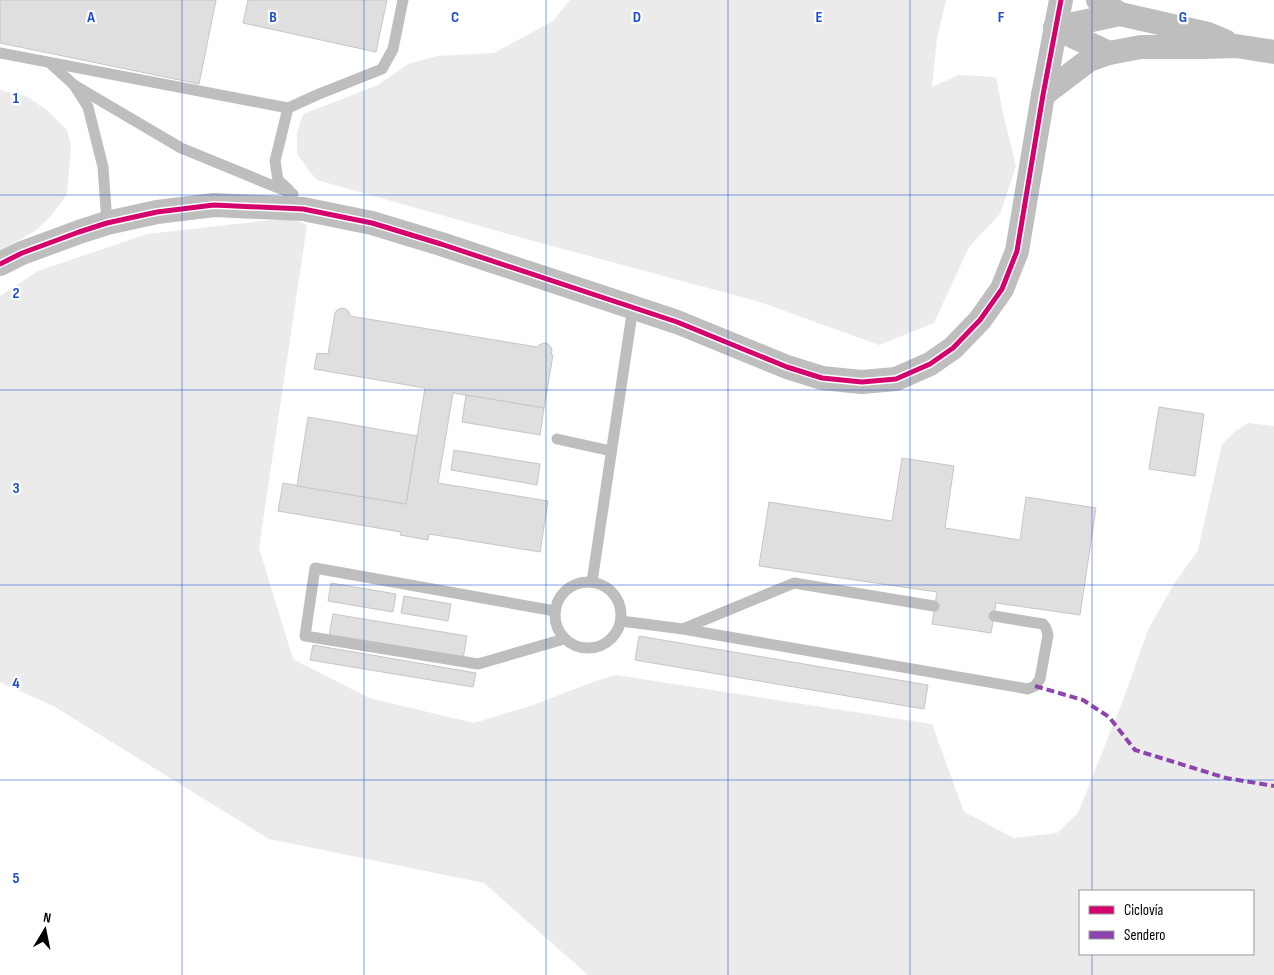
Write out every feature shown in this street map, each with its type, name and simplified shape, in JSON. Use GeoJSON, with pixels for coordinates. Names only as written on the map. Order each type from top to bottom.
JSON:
{"type":"FeatureCollection","features":[{"type":"Feature","properties":{"kind":"street"},"geometry":{"type":"LineString","coordinates":[[0,264],[30,250],[79,232],[107,223],[157,212],[214,206],[298,202],[372,222],[678,322],[787,367],[822,378],[862,382],[896,379],[930,364],[953,348],[980,320],[1002,289],[1017,252],[1061,0]]}},
{"type":"Feature","properties":{"kind":"street"},"geometry":{"type":"LineString","coordinates":[[1098,0],[1120,14],[1208,34],[1236,46]]}},
{"type":"Feature","properties":{"kind":"street"},"geometry":{"type":"LineString","coordinates":[[1055,28],[1120,14]]}},
{"type":"Feature","properties":{"kind":"street"},"geometry":{"type":"LineString","coordinates":[[1055,28],[1109,53]]}},
{"type":"Feature","properties":{"kind":"street"},"geometry":{"type":"LineString","coordinates":[[1043,95],[1090,60],[1109,53],[1141,47],[1236,46],[1274,52]]}},
{"type":"Feature","properties":{"kind":"lane"},"geometry":{"type":"LineString","coordinates":[[0,53],[288,108],[382,69],[394,49],[403,0]]}},
{"type":"Feature","properties":{"kind":"lane"},"geometry":{"type":"LineString","coordinates":[[49,62],[74,84],[181,148],[298,202]]}},
{"type":"Feature","properties":{"kind":"lane"},"geometry":{"type":"LineString","coordinates":[[74,84],[88,107],[103,167],[107,223]]}},
{"type":"Feature","properties":{"kind":"lane"},"geometry":{"type":"LineString","coordinates":[[288,108],[275,161],[278,180],[298,202]]}},
{"type":"Feature","properties":{"kind":"lane"},"geometry":{"type":"LineString","coordinates":[[592,582],[633,307]]}},
{"type":"Feature","properties":{"kind":"lane"},"geometry":{"type":"LineString","coordinates":[[557,439],[611,451]]}},
{"type":"Feature","properties":{"kind":"lane"},"geometry":{"type":"LineString","coordinates":[[554,611],[315,568],[305,636],[478,664],[564,639]]}},
{"type":"Feature","properties":{"kind":"lane"},"geometry":{"type":"LineString","coordinates":[[581,582],[592,582],[602,585],[611,591],[618,600],[621,610],[621,621],[611,639],[603,645],[593,648],[582,648],[564,639],[558,631],[554,611],[563,592],[581,582]]}},
{"type":"Feature","properties":{"kind":"lane"},"geometry":{"type":"LineString","coordinates":[[684,629],[794,582],[934,606]]}},
{"type":"Feature","properties":{"kind":"lane"},"geometry":{"type":"LineString","coordinates":[[621,621],[684,629],[1028,689],[1035,686],[1040,679],[1048,635],[1046,628],[1043,624],[994,616]]}},
{"type":"Feature","properties":{"kind":"shaded area"},"geometry":{"type":"Polygon","coordinates":[[[570,0],[946,0],[937,38],[932,87],[959,75],[996,77],[1016,166],[1000,214],[969,247],[934,323],[879,345],[760,302],[317,180],[297,154],[297,132],[303,114],[378,85],[408,64],[437,56],[494,53],[553,21],[570,0]]]}},
{"type":"Feature","properties":{"kind":"shaded area"},"geometry":{"type":"Polygon","coordinates":[[[0,90],[28,97],[49,112],[67,130],[71,147],[67,194],[51,216],[35,231],[0,251],[0,90]]]}},
{"type":"Feature","properties":{"kind":"shaded area"},"geometry":{"type":"Polygon","coordinates":[[[289,218],[307,225],[259,548],[293,659],[369,698],[474,723],[533,705],[616,675],[932,724],[964,812],[1014,838],[1057,833],[1078,813],[1123,700],[1148,630],[1174,584],[1198,550],[1222,444],[1248,423],[1274,426],[1274,975],[588,975],[484,883],[269,839],[55,707],[0,682],[0,296],[38,271],[147,234],[289,218]]]}},
{"type":"Feature","properties":{"kind":"building"},"geometry":{"type":"Polygon","coordinates":[[[0,0],[216,0],[199,84],[0,43],[0,0]]]}},
{"type":"Feature","properties":{"kind":"building"},"geometry":{"type":"Polygon","coordinates":[[[248,0],[387,0],[376,52],[243,23],[248,0]]]}},
{"type":"Feature","properties":{"kind":"building"},"geometry":{"type":"Polygon","coordinates":[[[342,308],[349,312],[350,316],[537,347],[544,343],[551,347],[551,354],[553,355],[544,408],[453,393],[438,483],[548,501],[540,552],[429,534],[428,540],[400,535],[401,532],[278,511],[283,483],[406,504],[425,388],[314,369],[317,353],[328,354],[335,313],[342,308]]]}},
{"type":"Feature","properties":{"kind":"building"},"geometry":{"type":"Polygon","coordinates":[[[466,395],[544,408],[540,435],[462,422],[466,395]]]}},
{"type":"Feature","properties":{"kind":"building"},"geometry":{"type":"Polygon","coordinates":[[[1159,407],[1204,414],[1195,476],[1149,469],[1159,407]]]}},
{"type":"Feature","properties":{"kind":"building"},"geometry":{"type":"Polygon","coordinates":[[[308,417],[417,436],[406,504],[297,486],[308,417]]]}},
{"type":"Feature","properties":{"kind":"building"},"geometry":{"type":"Polygon","coordinates":[[[454,450],[540,464],[537,485],[451,470],[454,450]]]}},
{"type":"Feature","properties":{"kind":"building"},"geometry":{"type":"Polygon","coordinates":[[[902,458],[954,466],[945,528],[1020,540],[1026,497],[1096,508],[1080,615],[996,603],[991,633],[932,624],[937,592],[759,566],[769,502],[892,521],[902,458]]]}},
{"type":"Feature","properties":{"kind":"building"},"geometry":{"type":"Polygon","coordinates":[[[331,583],[396,594],[393,612],[328,601],[331,583]]]}},
{"type":"Feature","properties":{"kind":"building"},"geometry":{"type":"Polygon","coordinates":[[[404,596],[451,604],[448,621],[401,613],[404,596]]]}},
{"type":"Feature","properties":{"kind":"building"},"geometry":{"type":"Polygon","coordinates":[[[333,614],[467,636],[463,659],[329,636],[333,614]]]}},
{"type":"Feature","properties":{"kind":"building"},"geometry":{"type":"Polygon","coordinates":[[[639,636],[928,685],[924,709],[635,660],[639,636]]]}},
{"type":"Feature","properties":{"kind":"building"},"geometry":{"type":"Polygon","coordinates":[[[313,645],[476,673],[473,687],[310,660],[313,645]]]}},
{"type":"Feature","properties":{"kind":"marked path"},"geometry":{"type":"LineString","coordinates":[[1035,686],[1083,700],[1109,717],[1135,750],[1226,778],[1274,786]]}},
{"type":"Feature","properties":{"kind":"cycle path"},"geometry":{"type":"LineString","coordinates":[[0,264],[22,253],[79,232],[107,223],[157,212],[214,205],[303,209],[372,223],[441,244],[677,322],[787,367],[822,378],[862,382],[896,379],[930,364],[953,348],[980,320],[1002,289],[1017,251],[1061,0]]}}]}
